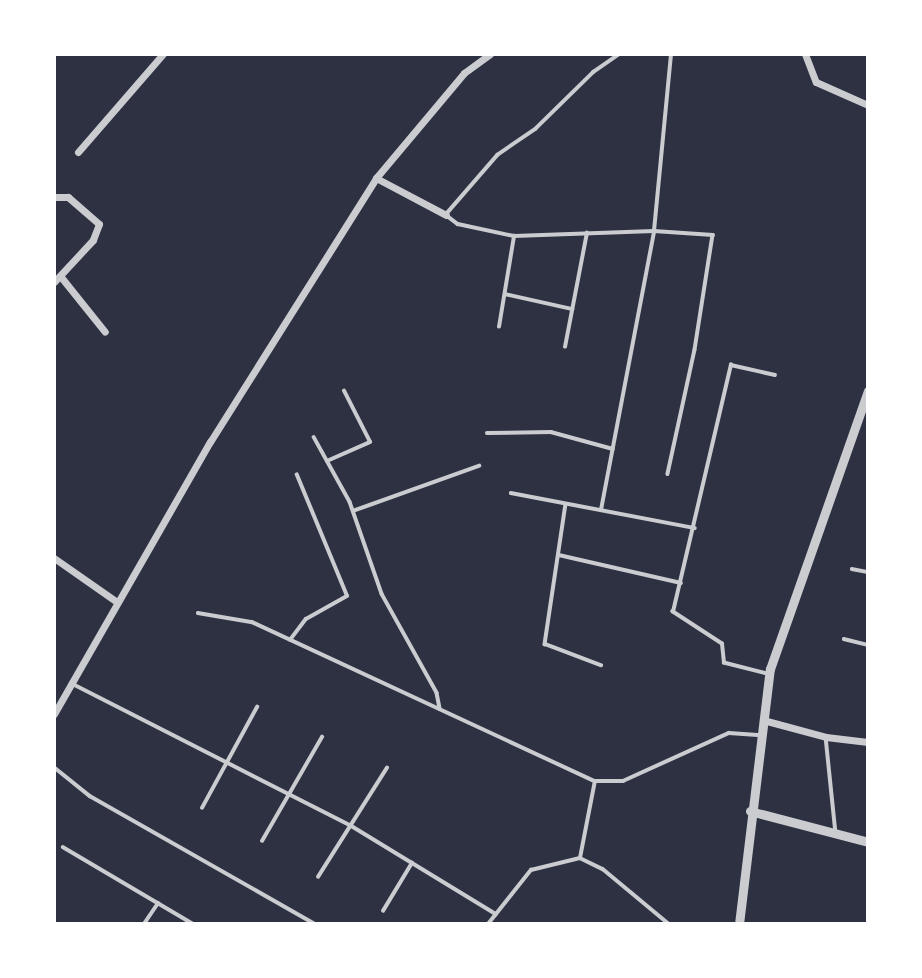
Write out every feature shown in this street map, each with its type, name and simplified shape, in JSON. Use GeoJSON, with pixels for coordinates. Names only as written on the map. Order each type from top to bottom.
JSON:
{"type":"FeatureCollection","features":[{"type":"Feature","properties":{"kind":"street"},"geometry":{"type":"LineString","coordinates":[[78,152],[163,54]]}},
{"type":"Feature","properties":{"kind":"street"},"geometry":{"type":"LineString","coordinates":[[54,713],[291,309],[376,178],[464,73],[490,54]]}},
{"type":"Feature","properties":{"kind":"street"},"geometry":{"type":"LineString","coordinates":[[805,54],[816,82],[868,105]]}},
{"type":"Feature","properties":{"kind":"street"},"geometry":{"type":"LineString","coordinates":[[376,178],[446,215]]}},
{"type":"Feature","properties":{"kind":"street"},"geometry":{"type":"LineString","coordinates":[[54,197],[68,197],[99,224],[93,240],[58,279],[105,332]]}},
{"type":"Feature","properties":{"kind":"street"},"geometry":{"type":"LineString","coordinates":[[739,924],[750,811],[769,674],[868,391]]}},
{"type":"Feature","properties":{"kind":"street"},"geometry":{"type":"LineString","coordinates":[[54,558],[117,602]]}},
{"type":"Feature","properties":{"kind":"street"},"geometry":{"type":"LineString","coordinates":[[763,720],[826,737],[868,742]]}},
{"type":"Feature","properties":{"kind":"street"},"geometry":{"type":"LineString","coordinates":[[750,811],[868,842]]}},
{"type":"Feature","properties":{"kind":"lane"},"geometry":{"type":"LineString","coordinates":[[620,54],[594,72],[536,129],[498,155],[446,215],[458,224],[514,236],[654,230],[713,236],[695,350],[668,474]]}},
{"type":"Feature","properties":{"kind":"lane"},"geometry":{"type":"LineString","coordinates":[[601,510],[654,230],[671,54]]}},
{"type":"Feature","properties":{"kind":"lane"},"geometry":{"type":"LineString","coordinates":[[565,347],[587,233]]}},
{"type":"Feature","properties":{"kind":"lane"},"geometry":{"type":"LineString","coordinates":[[499,327],[514,236]]}},
{"type":"Feature","properties":{"kind":"lane"},"geometry":{"type":"LineString","coordinates":[[505,294],[572,309]]}},
{"type":"Feature","properties":{"kind":"lane"},"geometry":{"type":"LineString","coordinates":[[769,674],[724,663],[722,644],[673,612],[695,528],[731,365],[775,375]]}},
{"type":"Feature","properties":{"kind":"lane"},"geometry":{"type":"LineString","coordinates":[[327,461],[370,442],[344,391]]}},
{"type":"Feature","properties":{"kind":"lane"},"geometry":{"type":"LineString","coordinates":[[487,433],[551,432],[612,449]]}},
{"type":"Feature","properties":{"kind":"lane"},"geometry":{"type":"LineString","coordinates":[[314,437],[353,511],[382,594],[437,693],[440,709]]}},
{"type":"Feature","properties":{"kind":"lane"},"geometry":{"type":"LineString","coordinates":[[353,511],[479,466]]}},
{"type":"Feature","properties":{"kind":"lane"},"geometry":{"type":"LineString","coordinates":[[290,640],[306,619],[347,596],[298,475]]}},
{"type":"Feature","properties":{"kind":"lane"},"geometry":{"type":"LineString","coordinates":[[511,493],[695,528]]}},
{"type":"Feature","properties":{"kind":"lane"},"geometry":{"type":"LineString","coordinates":[[566,504],[545,644],[601,666]]}},
{"type":"Feature","properties":{"kind":"lane"},"geometry":{"type":"LineString","coordinates":[[559,555],[681,583]]}},
{"type":"Feature","properties":{"kind":"lane"},"geometry":{"type":"LineString","coordinates":[[852,569],[868,572]]}},
{"type":"Feature","properties":{"kind":"lane"},"geometry":{"type":"LineString","coordinates":[[198,613],[251,622],[596,781],[623,781],[729,733],[761,736]]}},
{"type":"Feature","properties":{"kind":"lane"},"geometry":{"type":"LineString","coordinates":[[844,639],[868,645]]}},
{"type":"Feature","properties":{"kind":"lane"},"geometry":{"type":"LineString","coordinates":[[72,683],[350,825],[496,915]]}},
{"type":"Feature","properties":{"kind":"lane"},"geometry":{"type":"LineString","coordinates":[[202,808],[257,706]]}},
{"type":"Feature","properties":{"kind":"lane"},"geometry":{"type":"LineString","coordinates":[[262,841],[323,737]]}},
{"type":"Feature","properties":{"kind":"lane"},"geometry":{"type":"LineString","coordinates":[[826,737],[836,834]]}},
{"type":"Feature","properties":{"kind":"lane"},"geometry":{"type":"LineString","coordinates":[[54,767],[90,796],[314,924]]}},
{"type":"Feature","properties":{"kind":"lane"},"geometry":{"type":"LineString","coordinates":[[318,877],[387,768]]}},
{"type":"Feature","properties":{"kind":"lane"},"geometry":{"type":"LineString","coordinates":[[580,858],[596,781]]}},
{"type":"Feature","properties":{"kind":"lane"},"geometry":{"type":"LineString","coordinates":[[63,847],[193,924]]}},
{"type":"Feature","properties":{"kind":"lane"},"geometry":{"type":"LineString","coordinates":[[488,924],[531,870],[580,858],[603,870],[669,924]]}},
{"type":"Feature","properties":{"kind":"lane"},"geometry":{"type":"LineString","coordinates":[[383,911],[412,863]]}},
{"type":"Feature","properties":{"kind":"lane"},"geometry":{"type":"LineString","coordinates":[[144,924],[158,903]]}}]}
